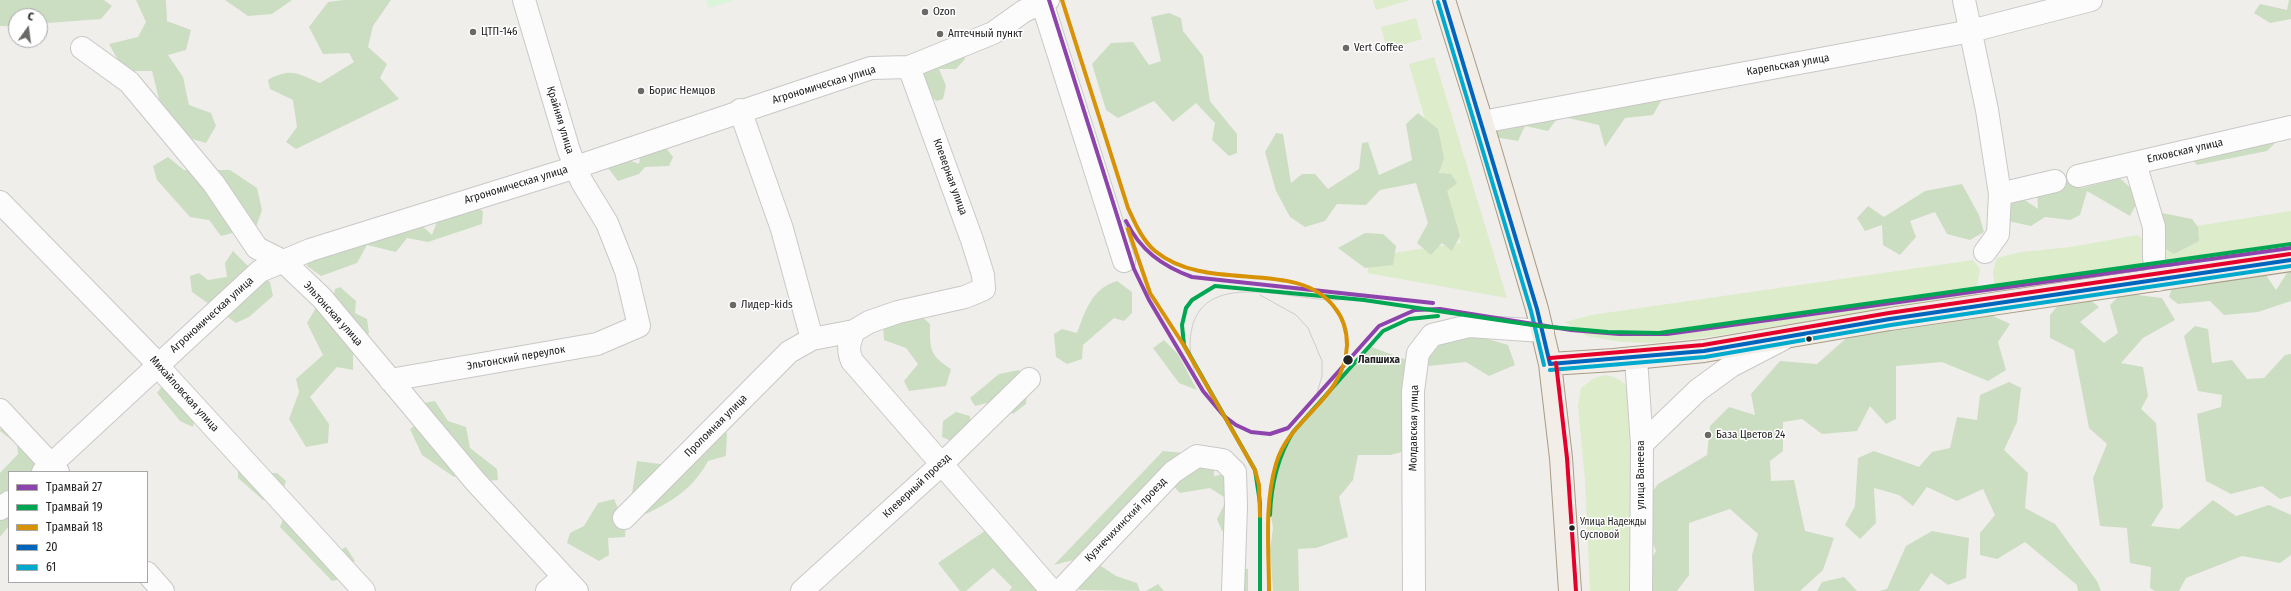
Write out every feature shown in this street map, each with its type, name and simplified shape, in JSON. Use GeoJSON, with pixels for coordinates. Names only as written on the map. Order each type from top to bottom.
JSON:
{"type":"FeatureCollection","features":[{"type":"Feature","properties":{"kind":"main road"},"geometry":{"type":"LineString","coordinates":[[1444,0],[1482,122],[1543,331],[1550,364],[1561,458],[1570,591]]}},
{"type":"Feature","properties":{"kind":"main road"},"geometry":{"type":"LineString","coordinates":[[1550,364],[1636,358],[1704,351],[1890,319],[2291,260]]}},
{"type":"Feature","properties":{"kind":"street","name":"Крайняя улица"},"geometry":{"type":"LineString","coordinates":[[524,0],[569,151],[582,182],[607,223],[626,270],[639,326]]}},
{"type":"Feature","properties":{"kind":"street"},"geometry":{"type":"LineString","coordinates":[[1964,0],[1987,110],[2000,194],[1998,234],[1985,252]]}},
{"type":"Feature","properties":{"kind":"street","name":"Карельская улица"},"geometry":{"type":"LineString","coordinates":[[1482,122],[1970,31],[2091,0]]}},
{"type":"Feature","properties":{"kind":"street","name":"Агрономическая улица"},"geometry":{"type":"LineString","coordinates":[[50,470],[158,364],[260,271],[310,250],[576,167],[740,110],[871,68],[909,67],[993,33],[1045,1]]}},
{"type":"Feature","properties":{"kind":"street"},"geometry":{"type":"LineString","coordinates":[[1045,1],[1124,261]]}},
{"type":"Feature","properties":{"kind":"street","name":"Эльтонская улица"},"geometry":{"type":"LineString","coordinates":[[82,48],[129,82],[214,184],[257,248],[283,261],[322,298],[475,481],[570,584]]}},
{"type":"Feature","properties":{"kind":"street","name":"Клеверная улица"},"geometry":{"type":"LineString","coordinates":[[909,67],[970,233],[983,275],[984,289]]}},
{"type":"Feature","properties":{"kind":"street"},"geometry":{"type":"LineString","coordinates":[[740,110],[782,229],[812,339]]}},
{"type":"Feature","properties":{"kind":"street","name":"Елховская улица"},"geometry":{"type":"LineString","coordinates":[[2078,176],[2291,127]]}},
{"type":"Feature","properties":{"kind":"street"},"geometry":{"type":"LineString","coordinates":[[2135,163],[2154,227],[2154,258],[2158,280]]}},
{"type":"Feature","properties":{"kind":"street"},"geometry":{"type":"LineString","coordinates":[[2000,194],[2055,181]]}},
{"type":"Feature","properties":{"kind":"street","name":"Михайловская улица"},"geometry":{"type":"LineString","coordinates":[[0,202],[158,364],[166,375],[364,591]]}},
{"type":"Feature","properties":{"kind":"street","name":"Проломная улица"},"geometry":{"type":"LineString","coordinates":[[624,518],[789,352],[812,339],[854,332],[869,322],[898,312],[965,297],[984,289]]}},
{"type":"Feature","properties":{"kind":"street","name":"Эльтонский переулок"},"geometry":{"type":"LineString","coordinates":[[390,380],[597,344],[639,326]]}},
{"type":"Feature","properties":{"kind":"street","name":"Молдавская улица"},"geometry":{"type":"LineString","coordinates":[[1414,591],[1412,391],[1418,353],[1432,335],[1469,326],[1543,331]]}},
{"type":"Feature","properties":{"kind":"street"},"geometry":{"type":"LineString","coordinates":[[854,332],[849,347],[852,361],[943,463],[1052,591]]}},
{"type":"Feature","properties":{"kind":"street"},"geometry":{"type":"LineString","coordinates":[[1642,444],[1698,390],[1731,366],[1787,337]]}},
{"type":"Feature","properties":{"kind":"street","name":"улица Ванеева"},"geometry":{"type":"LineString","coordinates":[[1636,358],[1642,444],[1641,591]]}},
{"type":"Feature","properties":{"kind":"street","name":"Клеверный проезд"},"geometry":{"type":"LineString","coordinates":[[802,591],[943,463],[1029,379]]}},
{"type":"Feature","properties":{"kind":"street"},"geometry":{"type":"LineString","coordinates":[[0,410],[50,470]]}},
{"type":"Feature","properties":{"kind":"street","name":"Кузнечихинский проезд"},"geometry":{"type":"LineString","coordinates":[[1060,591],[1080,568],[1173,472],[1197,456],[1223,460],[1235,472],[1236,506],[1233,591]]}},
{"type":"Feature","properties":{"kind":"street"},"geometry":{"type":"LineString","coordinates":[[0,510],[8,503]]}},
{"type":"Feature","properties":{"kind":"street"},"geometry":{"type":"LineString","coordinates":[[148,573],[163,591]]}},
{"type":"Feature","properties":{"kind":"street"},"geometry":{"type":"LineString","coordinates":[[547,591],[570,584]]}},
{"type":"Feature","properties":{"kind":"green space"},"geometry":{"type":"Polygon","coordinates":[[[0,0],[104,0],[112,6],[101,19],[48,23],[48,8],[8,8],[8,26],[0,26],[0,0]]]}},
{"type":"Feature","properties":{"kind":"green space"},"geometry":{"type":"Polygon","coordinates":[[[136,0],[166,0],[167,21],[191,30],[186,50],[168,55],[183,77],[189,105],[211,113],[216,126],[206,143],[192,139],[163,115],[152,71],[124,71],[109,44],[138,37],[146,22],[136,0]]]}},
{"type":"Feature","properties":{"kind":"green space"},"geometry":{"type":"Polygon","coordinates":[[[225,0],[292,0],[272,14],[248,16],[225,0]]]}},
{"type":"Feature","properties":{"kind":"green space"},"geometry":{"type":"Polygon","coordinates":[[[344,0],[391,0],[373,26],[368,47],[387,64],[380,78],[399,99],[296,149],[286,142],[297,127],[293,100],[270,89],[268,80],[283,74],[294,73],[320,83],[354,62],[349,53],[323,54],[309,27],[328,2],[344,0]]]}},
{"type":"Feature","properties":{"kind":"green space"},"geometry":{"type":"Polygon","coordinates":[[[706,0],[735,0],[709,8],[706,0]]]}},
{"type":"Feature","properties":{"kind":"green space"},"geometry":{"type":"Polygon","coordinates":[[[1373,0],[1410,0],[1376,10],[1373,0]]]}},
{"type":"Feature","properties":{"kind":"green space"},"geometry":{"type":"Polygon","coordinates":[[[2289,0],[2291,0],[2291,19],[2270,23],[2254,13],[2260,4],[2287,10],[2289,0]]]}},
{"type":"Feature","properties":{"kind":"green space"},"geometry":{"type":"Polygon","coordinates":[[[1169,13],[1181,18],[1183,31],[1203,56],[1210,101],[1237,134],[1237,153],[1229,156],[1212,140],[1215,123],[1196,103],[1173,122],[1154,101],[1118,118],[1106,110],[1092,64],[1111,43],[1133,42],[1149,65],[1161,61],[1151,17],[1169,13]]]}},
{"type":"Feature","properties":{"kind":"green space"},"geometry":{"type":"Polygon","coordinates":[[[1416,18],[1422,39],[1387,50],[1381,27],[1416,18]]]}},
{"type":"Feature","properties":{"kind":"green space"},"geometry":{"type":"Polygon","coordinates":[[[964,53],[965,59],[956,69],[939,69],[946,86],[943,99],[937,101],[923,93],[925,58],[964,53]]]}},
{"type":"Feature","properties":{"kind":"green space"},"geometry":{"type":"Polygon","coordinates":[[[1434,57],[1507,298],[1367,273],[1372,256],[1461,243],[1409,64],[1434,57]]]}},
{"type":"Feature","properties":{"kind":"green space"},"geometry":{"type":"Polygon","coordinates":[[[1629,86],[1661,101],[1653,115],[1625,118],[1605,147],[1599,125],[1559,116],[1548,131],[1525,126],[1518,141],[1494,137],[1495,123],[1629,86]]]}},
{"type":"Feature","properties":{"kind":"green space"},"geometry":{"type":"Polygon","coordinates":[[[1418,113],[1438,129],[1444,158],[1439,173],[1451,174],[1457,183],[1447,191],[1460,236],[1452,251],[1442,243],[1431,255],[1417,243],[1428,223],[1416,183],[1380,190],[1366,205],[1337,204],[1325,221],[1305,227],[1290,217],[1276,191],[1265,152],[1276,133],[1283,134],[1291,183],[1302,174],[1315,174],[1328,189],[1359,169],[1362,143],[1368,142],[1379,175],[1412,160],[1406,124],[1418,113]]]}},
{"type":"Feature","properties":{"kind":"green space"},"geometry":{"type":"Polygon","coordinates":[[[2285,133],[2267,151],[2197,165],[2185,149],[2285,133]]]}},
{"type":"Feature","properties":{"kind":"green space"},"geometry":{"type":"Polygon","coordinates":[[[664,145],[673,157],[669,166],[645,167],[639,174],[618,181],[608,168],[610,160],[623,158],[639,164],[641,151],[664,145]]]}},
{"type":"Feature","properties":{"kind":"green space"},"geometry":{"type":"Polygon","coordinates":[[[168,157],[184,170],[230,170],[257,188],[262,210],[256,227],[221,236],[209,220],[190,217],[157,180],[153,166],[168,157]]]}},
{"type":"Feature","properties":{"kind":"green space"},"geometry":{"type":"Polygon","coordinates":[[[2120,178],[2140,197],[2130,216],[2087,191],[2080,215],[2070,220],[2045,217],[2031,226],[2008,221],[2007,197],[2016,194],[2038,209],[2037,190],[2071,180],[2082,188],[2120,178]]]}},
{"type":"Feature","properties":{"kind":"green space"},"geometry":{"type":"Polygon","coordinates":[[[1962,184],[1979,215],[1984,232],[1970,240],[1947,234],[1935,212],[1910,221],[1916,237],[1900,255],[1883,245],[1882,225],[1865,231],[1857,218],[1868,206],[1884,217],[1925,191],[1962,184]]]}},
{"type":"Feature","properties":{"kind":"green space"},"geometry":{"type":"Polygon","coordinates":[[[470,204],[483,211],[482,224],[428,242],[407,238],[396,252],[367,245],[357,263],[321,276],[307,266],[310,254],[416,220],[432,235],[440,214],[470,204]]]}},
{"type":"Feature","properties":{"kind":"green space"},"geometry":{"type":"Polygon","coordinates":[[[2291,211],[2291,248],[2165,265],[2161,237],[2171,230],[2291,211]]]}},
{"type":"Feature","properties":{"kind":"green space"},"geometry":{"type":"Polygon","coordinates":[[[2162,213],[2192,219],[2198,227],[2199,241],[2174,254],[2157,243],[2157,222],[2162,213]]]}},
{"type":"Feature","properties":{"kind":"green space"},"geometry":{"type":"Polygon","coordinates":[[[1365,233],[1383,234],[1396,246],[1393,265],[1365,268],[1338,248],[1365,233]]]}},
{"type":"Feature","properties":{"kind":"green space"},"geometry":{"type":"Polygon","coordinates":[[[2137,235],[2147,242],[2151,270],[1995,292],[1993,272],[1997,258],[2021,252],[2070,247],[2137,235]]]}},
{"type":"Feature","properties":{"kind":"green space"},"geometry":{"type":"Polygon","coordinates":[[[233,251],[247,265],[270,282],[273,296],[249,317],[236,323],[192,292],[190,276],[199,273],[208,280],[227,277],[225,263],[233,251]]]}},
{"type":"Feature","properties":{"kind":"green space"},"geometry":{"type":"Polygon","coordinates":[[[1973,260],[1980,269],[1976,295],[1702,338],[1652,343],[1621,342],[1587,336],[1565,322],[1591,315],[1973,260]]]}},
{"type":"Feature","properties":{"kind":"green space"},"geometry":{"type":"Polygon","coordinates":[[[2291,272],[2291,301],[2258,312],[2224,315],[2210,301],[2178,304],[2169,297],[2172,287],[2202,285],[2217,276],[2266,275],[2276,290],[2287,273],[2291,272]]]}},
{"type":"Feature","properties":{"kind":"green space"},"geometry":{"type":"Polygon","coordinates":[[[1117,281],[1132,292],[1132,313],[1124,321],[1114,318],[1083,345],[1082,359],[1067,364],[1056,357],[1054,334],[1062,329],[1077,333],[1087,309],[1095,295],[1101,289],[1117,281]]]}},
{"type":"Feature","properties":{"kind":"green space"},"geometry":{"type":"Polygon","coordinates":[[[340,287],[356,301],[355,313],[367,319],[369,333],[353,351],[353,370],[337,367],[310,397],[329,424],[328,443],[306,447],[289,419],[299,392],[296,379],[323,355],[307,323],[317,306],[332,305],[335,289],[340,287]]]}},
{"type":"Feature","properties":{"kind":"green space"},"geometry":{"type":"Polygon","coordinates":[[[2122,293],[2162,298],[2175,320],[2143,338],[2121,363],[2143,367],[2148,396],[2141,409],[2156,423],[2163,507],[2151,526],[2179,529],[2213,500],[2236,516],[2269,505],[2291,515],[2291,555],[2280,563],[2242,556],[2186,578],[2179,591],[2155,591],[2150,588],[2151,567],[2130,563],[2127,528],[2100,526],[2093,478],[2107,444],[2089,428],[2074,350],[2050,338],[2050,315],[2064,298],[2084,295],[2099,307],[2080,322],[2104,343],[2118,333],[2110,305],[2122,293]]]}},
{"type":"Feature","properties":{"kind":"green space"},"geometry":{"type":"Polygon","coordinates":[[[910,306],[930,324],[932,351],[938,360],[951,369],[946,386],[909,391],[904,381],[918,364],[906,348],[884,340],[883,323],[910,306]]]}},
{"type":"Feature","properties":{"kind":"green space"},"geometry":{"type":"Polygon","coordinates":[[[1989,314],[2010,324],[1998,342],[2006,370],[1988,381],[1942,362],[1896,366],[1896,419],[1886,424],[1870,406],[1857,431],[1822,434],[1802,419],[1783,422],[1783,451],[1770,461],[1771,481],[1794,480],[1805,531],[1834,538],[1823,570],[1800,591],[1754,591],[1752,555],[1758,534],[1730,509],[1689,523],[1689,575],[1677,591],[1638,591],[1638,580],[1656,551],[1648,532],[1646,500],[1658,484],[1707,455],[1710,426],[1729,407],[1755,415],[1751,394],[1780,361],[1817,364],[1850,335],[1989,314]]]}},
{"type":"Feature","properties":{"kind":"green space"},"geometry":{"type":"Polygon","coordinates":[[[2195,326],[2208,329],[2212,363],[2232,360],[2247,379],[2264,378],[2285,355],[2291,354],[2291,496],[2280,499],[2262,486],[2231,494],[2206,481],[2197,414],[2221,407],[2222,395],[2198,391],[2184,336],[2195,326]]]}},
{"type":"Feature","properties":{"kind":"green space"},"geometry":{"type":"Polygon","coordinates":[[[1464,332],[1508,345],[1515,365],[1489,376],[1466,362],[1418,367],[1433,341],[1464,332]]]}},
{"type":"Feature","properties":{"kind":"green space"},"geometry":{"type":"Polygon","coordinates":[[[1164,340],[1178,354],[1197,390],[1179,383],[1153,348],[1164,340]]]}},
{"type":"Feature","properties":{"kind":"green space"},"geometry":{"type":"Polygon","coordinates":[[[1369,346],[1407,360],[1406,451],[1390,455],[1358,455],[1353,480],[1339,497],[1348,537],[1316,548],[1298,549],[1299,591],[1273,591],[1270,550],[1273,528],[1269,505],[1276,461],[1296,426],[1369,346]]]}},
{"type":"Feature","properties":{"kind":"green space"},"geometry":{"type":"Polygon","coordinates":[[[1019,370],[1028,388],[1026,404],[1013,414],[991,402],[975,406],[970,398],[999,374],[1019,370]]]}},
{"type":"Feature","properties":{"kind":"green space"},"geometry":{"type":"Polygon","coordinates":[[[1605,375],[1619,379],[1630,389],[1635,591],[1590,591],[1585,481],[1578,406],[1581,388],[1594,378],[1605,375]]]}},
{"type":"Feature","properties":{"kind":"green space"},"geometry":{"type":"Polygon","coordinates":[[[165,382],[196,402],[193,427],[180,421],[157,393],[165,382]]]}},
{"type":"Feature","properties":{"kind":"green space"},"geometry":{"type":"Polygon","coordinates":[[[2009,382],[2021,388],[2017,422],[2004,450],[2028,473],[2025,508],[2055,524],[2097,581],[2101,591],[2078,591],[2077,585],[2025,542],[1997,559],[1980,555],[1980,533],[1995,515],[1983,489],[1957,501],[1927,487],[1913,506],[1899,495],[1874,488],[1876,523],[1860,539],[1845,525],[1855,506],[1858,458],[1874,451],[1919,467],[1932,452],[1950,448],[1957,417],[1977,420],[1980,395],[2009,382]]]}},
{"type":"Feature","properties":{"kind":"green space"},"geometry":{"type":"Polygon","coordinates":[[[435,401],[448,421],[466,427],[470,448],[497,469],[498,480],[485,481],[470,469],[454,477],[422,455],[410,429],[428,416],[424,403],[435,401]]]}},
{"type":"Feature","properties":{"kind":"green space"},"geometry":{"type":"Polygon","coordinates":[[[956,412],[970,416],[971,431],[959,444],[942,437],[943,421],[956,412]]]}},
{"type":"Feature","properties":{"kind":"green space"},"geometry":{"type":"Polygon","coordinates":[[[717,416],[727,434],[726,456],[708,461],[701,473],[692,483],[673,499],[651,512],[626,523],[625,537],[608,538],[609,555],[599,561],[567,543],[570,533],[584,526],[598,503],[614,499],[621,515],[630,507],[637,461],[668,465],[681,451],[705,454],[711,421],[717,416]]]}},
{"type":"Feature","properties":{"kind":"green space"},"geometry":{"type":"Polygon","coordinates":[[[3,419],[49,471],[8,471],[8,527],[0,537],[0,473],[18,454],[17,444],[0,431],[3,419]]]}},
{"type":"Feature","properties":{"kind":"green space"},"geometry":{"type":"Polygon","coordinates":[[[1163,451],[1184,453],[1101,566],[1116,576],[1137,583],[1140,591],[1079,590],[1080,573],[1077,559],[1054,565],[1163,451]]]}},
{"type":"Feature","properties":{"kind":"green space"},"geometry":{"type":"Polygon","coordinates":[[[1214,456],[1214,476],[1237,472],[1233,534],[1222,531],[1217,519],[1227,499],[1210,488],[1180,493],[1170,482],[1214,456]]]}},
{"type":"Feature","properties":{"kind":"green space"},"geometry":{"type":"Polygon","coordinates":[[[238,461],[261,473],[277,473],[286,481],[281,497],[263,500],[238,478],[238,461]]]}},
{"type":"Feature","properties":{"kind":"green space"},"geometry":{"type":"Polygon","coordinates":[[[286,512],[334,553],[346,547],[355,561],[346,566],[346,578],[332,581],[280,527],[286,512]]]}},
{"type":"Feature","properties":{"kind":"green space"},"geometry":{"type":"Polygon","coordinates":[[[992,526],[1045,591],[1009,591],[1012,587],[993,568],[966,591],[960,591],[938,563],[992,526]]]}},
{"type":"Feature","properties":{"kind":"green space"},"geometry":{"type":"Polygon","coordinates":[[[1932,531],[1969,538],[1966,578],[1948,585],[1931,573],[1919,591],[1879,591],[1887,589],[1906,546],[1932,531]]]}},
{"type":"Feature","properties":{"kind":"green space"},"geometry":{"type":"Polygon","coordinates":[[[1239,569],[1248,569],[1248,591],[1229,591],[1239,569]]]}},
{"type":"Feature","properties":{"kind":"green space"},"geometry":{"type":"Polygon","coordinates":[[[1844,577],[1857,591],[1817,591],[1822,582],[1844,577]]]}},
{"type":"Feature","properties":{"kind":"green space"},"geometry":{"type":"Polygon","coordinates":[[[1158,584],[1164,591],[1146,591],[1158,584]]]}},
{"type":"Feature","properties":{"kind":"tram line","name":"27"},"geometry":{"type":"LineString","coordinates":[[1049,0],[1134,269],[1149,300],[1203,391],[1224,416],[1236,425],[1251,432],[1270,434],[1288,428],[1379,326],[1415,310],[1440,309],[1571,330],[1619,334],[1667,334],[2291,248]]}},
{"type":"Feature","properties":{"kind":"tram line","name":"18"},"geometry":{"type":"LineString","coordinates":[[1062,0],[1128,208],[1139,231],[1150,247],[1177,264],[1201,271],[1226,275],[1276,279],[1298,284],[1319,293],[1335,308],[1344,325],[1347,345],[1344,364],[1337,380],[1327,394],[1292,433],[1276,464],[1272,480],[1269,511],[1269,591]]}},
{"type":"Feature","properties":{"kind":"tram line","name":"27"},"geometry":{"type":"LineString","coordinates":[[1126,221],[1138,240],[1153,256],[1171,268],[1192,277],[1433,303]]}},
{"type":"Feature","properties":{"kind":"tram line","name":"18"},"geometry":{"type":"LineString","coordinates":[[1128,229],[1150,293],[1183,344],[1255,470],[1259,485],[1260,516]]}},
{"type":"Feature","properties":{"kind":"tram line","name":"19"},"geometry":{"type":"LineString","coordinates":[[1260,591],[1260,503],[1255,470],[1184,345],[1182,325],[1186,308],[1192,300],[1215,286],[1364,300],[1539,326],[1608,332],[1659,333],[2291,244]]}},
{"type":"Feature","properties":{"kind":"tram line"},"geometry":{"type":"LineString","coordinates":[[1196,380],[1191,358],[1190,344],[1195,319],[1207,303],[1224,295],[1245,292],[1335,300],[1347,299],[1365,294]]}},
{"type":"Feature","properties":{"kind":"tram line"},"geometry":{"type":"LineString","coordinates":[[1260,295],[1296,315],[1308,328],[1322,361],[1322,376],[1315,400]]}},
{"type":"Feature","properties":{"kind":"tram line","name":"19"},"geometry":{"type":"LineString","coordinates":[[1270,515],[1273,482],[1279,462],[1287,442],[1293,432],[1383,331],[1409,319],[1438,316]]}},
{"type":"Feature","properties":{"kind":"transit line","name":"20"},"geometry":{"type":"LineString","coordinates":[[1444,0],[1537,309],[1550,364]]}},
{"type":"Feature","properties":{"kind":"transit line","name":"61"},"geometry":{"type":"LineString","coordinates":[[1438,2],[1531,311],[1544,365]]}},
{"type":"Feature","properties":{"kind":"transit line"},"geometry":{"type":"LineString","coordinates":[[1550,358],[1703,345],[1889,313],[2290,254]]}},
{"type":"Feature","properties":{"kind":"transit line","name":"20"},"geometry":{"type":"LineString","coordinates":[[1550,364],[1704,351],[1890,319],[2291,260]]}},
{"type":"Feature","properties":{"kind":"transit line","name":"61"},"geometry":{"type":"LineString","coordinates":[[1550,370],[1705,357],[1891,325],[2291,266]]}},
{"type":"Feature","properties":{"kind":"transit line"},"geometry":{"type":"LineString","coordinates":[[1556,363],[1567,458],[1576,591]]}},
{"type":"Feature","properties":{"kind":"place","name":"Ozon"},"geometry":{"type":"Point","coordinates":[925,12]}},
{"type":"Feature","properties":{"kind":"place","name":"ЦТП-146"},"geometry":{"type":"Point","coordinates":[473,32]}},
{"type":"Feature","properties":{"kind":"place","name":"Аптечный пункт"},"geometry":{"type":"Point","coordinates":[940,34]}},
{"type":"Feature","properties":{"kind":"place","name":"Vert Coffee"},"geometry":{"type":"Point","coordinates":[1346,48]}},
{"type":"Feature","properties":{"kind":"place","name":"Борис Немцов"},"geometry":{"type":"Point","coordinates":[641,91]}},
{"type":"Feature","properties":{"kind":"place","name":"Лидер-kids"},"geometry":{"type":"Point","coordinates":[733,305]}},
{"type":"Feature","properties":{"kind":"place","name":"Лапшиха"},"geometry":{"type":"Point","coordinates":[1348,360]}},
{"type":"Feature","properties":{"kind":"place","name":"База Цветов 24"},"geometry":{"type":"Point","coordinates":[1708,435]}},
{"type":"Feature","properties":{"kind":"place","name":"Улица Надежды Сусловой"},"geometry":{"type":"Point","coordinates":[1572,528]}}]}
